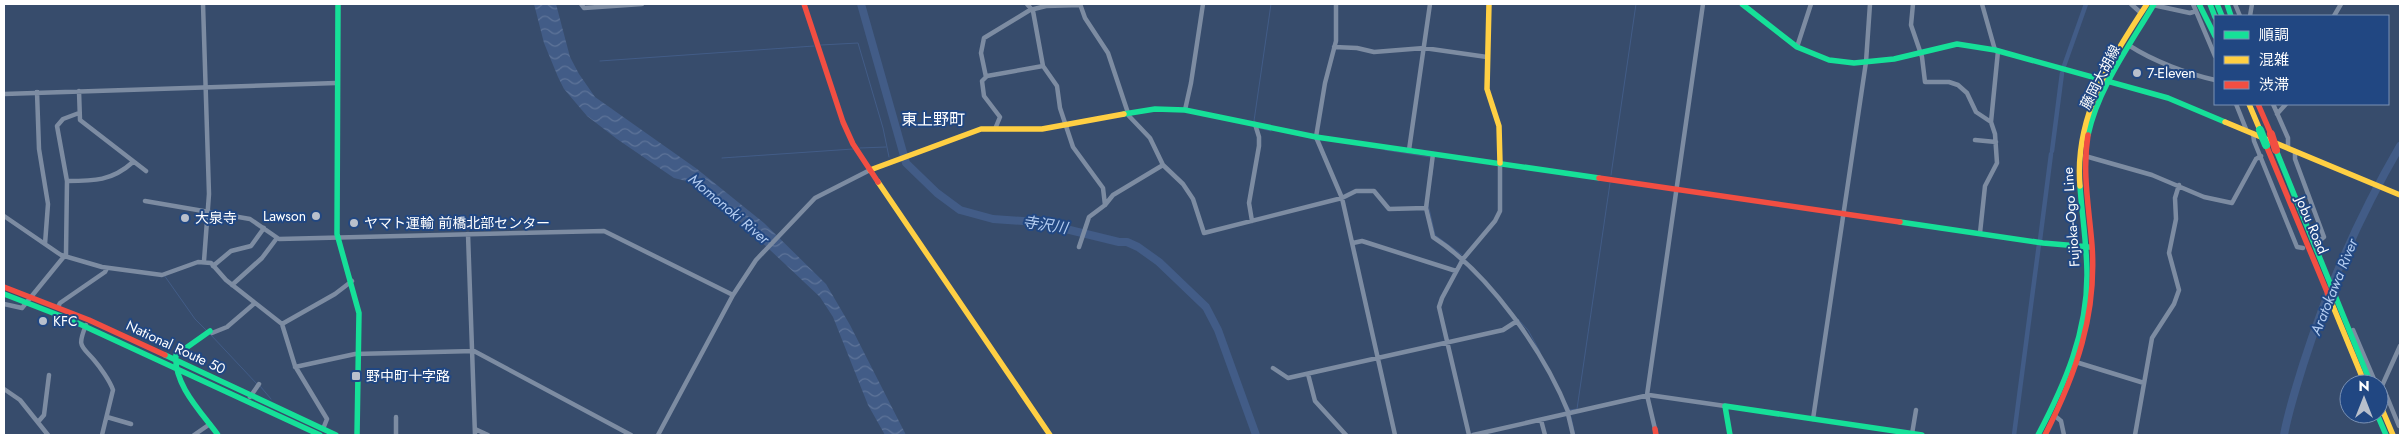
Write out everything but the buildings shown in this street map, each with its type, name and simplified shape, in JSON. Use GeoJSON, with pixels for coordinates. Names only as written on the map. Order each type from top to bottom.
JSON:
{"type":"FeatureCollection","features":[{"type":"Feature","properties":{"kind":"main road"},"geometry":{"type":"LineString","coordinates":[[338,4],[336,83],[338,237],[352,281],[359,313],[357,435]]}},
{"type":"Feature","properties":{"kind":"main road"},"geometry":{"type":"LineString","coordinates":[[804,4],[843,122],[853,144],[1050,435]]}},
{"type":"Feature","properties":{"kind":"main road"},"geometry":{"type":"LineString","coordinates":[[1489,4],[1487,89],[1499,126],[1500,163]]}},
{"type":"Feature","properties":{"kind":"main road"},"geometry":{"type":"LineString","coordinates":[[1742,4],[1797,47],[1829,60],[1866,62],[1901,58],[1957,44],[1996,51],[2168,98],[2253,131],[2400,195]]}},
{"type":"Feature","properties":{"kind":"main road","name":"Fujioka-Ogo Line"},"geometry":{"type":"LineString","coordinates":[[2038,435],[2067,379],[2079,344],[2088,292],[2089,247],[2079,156],[2086,119],[2141,13],[2151,4]]}},
{"type":"Feature","properties":{"kind":"main road","name":"藤岡大胡線"},"geometry":{"type":"LineString","coordinates":[[2045,435],[2079,364],[2092,307],[2086,156],[2092,119],[2107,80],[2130,46],[2151,4]]}},
{"type":"Feature","properties":{"kind":"main road"},"geometry":{"type":"LineString","coordinates":[[2198,7],[2214,34]]}},
{"type":"Feature","properties":{"kind":"main road","name":"Jobu Road"},"geometry":{"type":"LineString","coordinates":[[2249,105],[2253,131],[2266,145],[2337,316],[2344,326],[2366,374]]}},
{"type":"Feature","properties":{"kind":"main road","name":"Jobu Road"},"geometry":{"type":"LineString","coordinates":[[2259,105],[2319,259],[2341,306],[2344,326],[2361,374]]}},
{"type":"Feature","properties":{"kind":"main road"},"geometry":{"type":"LineString","coordinates":[[870,170],[974,131],[995,129],[1024,130],[1155,109],[1185,110],[1316,138],[2089,247]]}},
{"type":"Feature","properties":{"kind":"main road","name":"National Route 50"},"geometry":{"type":"LineString","coordinates":[[5,297],[28,299],[58,307],[87,323]]}},
{"type":"Feature","properties":{"kind":"main road","name":"National Route 50"},"geometry":{"type":"LineString","coordinates":[[28,299],[87,323],[322,432]]}},
{"type":"Feature","properties":{"kind":"main road"},"geometry":{"type":"LineString","coordinates":[[211,332],[177,354],[175,364],[180,380],[218,435]]}},
{"type":"Feature","properties":{"kind":"main road","name":"National Route 50"},"geometry":{"type":"LineString","coordinates":[[248,398],[306,432],[322,432],[336,435]]}},
{"type":"Feature","properties":{"kind":"main road"},"geometry":{"type":"LineString","coordinates":[[1730,435],[1725,406],[1922,435]]}},
{"type":"Feature","properties":{"kind":"street"},"geometry":{"type":"LineString","coordinates":[[203,4],[208,211],[204,261]]}},
{"type":"Feature","properties":{"kind":"street"},"geometry":{"type":"LineString","coordinates":[[581,4],[584,8],[642,4]]}},
{"type":"Feature","properties":{"kind":"street"},"geometry":{"type":"LineString","coordinates":[[1027,4],[1030,10],[1033,11],[1043,66],[1057,86],[1058,101],[1077,156],[1103,188],[1105,205]]}},
{"type":"Feature","properties":{"kind":"street"},"geometry":{"type":"LineString","coordinates":[[986,77],[980,53],[984,38],[1030,10],[1046,6],[1080,4],[1085,18],[1108,53],[1128,113],[1150,138],[1163,165],[1183,184],[1193,199],[1204,232],[1342,198],[1356,191],[1374,191],[1389,209],[1426,208]]}},
{"type":"Feature","properties":{"kind":"street"},"geometry":{"type":"LineString","coordinates":[[1185,110],[1203,4]]}},
{"type":"Feature","properties":{"kind":"street"},"geometry":{"type":"LineString","coordinates":[[1336,4],[1334,48],[1325,83],[1316,138],[1342,198],[1395,435]]}},
{"type":"Feature","properties":{"kind":"street"},"geometry":{"type":"LineString","coordinates":[[1409,150],[1430,4]]}},
{"type":"Feature","properties":{"kind":"street"},"geometry":{"type":"LineString","coordinates":[[1655,432],[1648,395],[1703,4]]}},
{"type":"Feature","properties":{"kind":"street"},"geometry":{"type":"LineString","coordinates":[[1797,47],[1811,4]]}},
{"type":"Feature","properties":{"kind":"street"},"geometry":{"type":"LineString","coordinates":[[1813,420],[1842,213],[1866,62],[1870,4]]}},
{"type":"Feature","properties":{"kind":"street"},"geometry":{"type":"LineString","coordinates":[[1912,4],[1911,25],[1921,53],[1926,82],[1949,82],[1958,85],[1967,93],[1976,112],[1991,122]]}},
{"type":"Feature","properties":{"kind":"street"},"geometry":{"type":"LineString","coordinates":[[1980,233],[1985,186],[1997,163],[1996,142],[1991,122],[1996,51],[1982,4]]}},
{"type":"Feature","properties":{"kind":"street"},"geometry":{"type":"LineString","coordinates":[[2131,4],[2141,13]]}},
{"type":"Feature","properties":{"kind":"street"},"geometry":{"type":"LineString","coordinates":[[2151,4],[2190,13],[2198,7]]}},
{"type":"Feature","properties":{"kind":"street"},"geometry":{"type":"LineString","coordinates":[[2193,4],[2198,7],[2214,50]]}},
{"type":"Feature","properties":{"kind":"street"},"geometry":{"type":"LineString","coordinates":[[2335,15],[2341,4]]}},
{"type":"Feature","properties":{"kind":"street"},"geometry":{"type":"LineString","coordinates":[[2130,46],[2144,56],[2177,67],[2192,75],[2214,80]]}},
{"type":"Feature","properties":{"kind":"street"},"geometry":{"type":"LineString","coordinates":[[1334,48],[1356,48],[1374,52],[1424,48],[1487,57]]}},
{"type":"Feature","properties":{"kind":"street"},"geometry":{"type":"LineString","coordinates":[[995,129],[1000,117],[984,96],[982,81],[986,77],[1043,66]]}},
{"type":"Feature","properties":{"kind":"street"},"geometry":{"type":"LineString","coordinates":[[4,94],[336,83]]}},
{"type":"Feature","properties":{"kind":"street"},"geometry":{"type":"LineString","coordinates":[[78,91],[80,120],[146,171]]}},
{"type":"Feature","properties":{"kind":"street"},"geometry":{"type":"LineString","coordinates":[[36,92],[39,149],[48,204],[45,244]]}},
{"type":"Feature","properties":{"kind":"street"},"geometry":{"type":"LineString","coordinates":[[2237,105],[2253,131],[2254,141],[2297,247],[2303,248]]}},
{"type":"Feature","properties":{"kind":"street"},"geometry":{"type":"LineString","coordinates":[[2274,105],[2324,237],[2319,241]]}},
{"type":"Feature","properties":{"kind":"street"},"geometry":{"type":"LineString","coordinates":[[2278,114],[2285,105]]}},
{"type":"Feature","properties":{"kind":"street"},"geometry":{"type":"LineString","coordinates":[[5,297],[21,308],[65,257],[67,181],[58,125],[63,119],[79,113]]}},
{"type":"Feature","properties":{"kind":"street"},"geometry":{"type":"LineString","coordinates":[[1252,221],[1249,203],[1259,146],[1259,137],[1255,124]]}},
{"type":"Feature","properties":{"kind":"street"},"geometry":{"type":"LineString","coordinates":[[1975,140],[1996,142]]}},
{"type":"Feature","properties":{"kind":"street"},"geometry":{"type":"LineString","coordinates":[[1433,154],[1426,208],[1434,237],[1463,260],[1518,321],[1528,335],[1568,414],[1573,435]]}},
{"type":"Feature","properties":{"kind":"street"},"geometry":{"type":"LineString","coordinates":[[2086,156],[2152,174],[2204,197],[2232,203],[2256,158],[2261,156]]}},
{"type":"Feature","properties":{"kind":"street"},"geometry":{"type":"LineString","coordinates":[[67,181],[100,181],[120,172],[133,162]]}},
{"type":"Feature","properties":{"kind":"street"},"geometry":{"type":"LineString","coordinates":[[1500,163],[1500,211],[1495,221],[1463,260],[1439,307],[1471,435],[1648,395],[1725,406]]}},
{"type":"Feature","properties":{"kind":"street"},"geometry":{"type":"LineString","coordinates":[[1079,245],[1086,222],[1105,205],[1112,195],[1163,165]]}},
{"type":"Feature","properties":{"kind":"street"},"geometry":{"type":"LineString","coordinates":[[658,435],[733,295],[756,260],[815,198],[870,170]]}},
{"type":"Feature","properties":{"kind":"street"},"geometry":{"type":"LineString","coordinates":[[2135,435],[2152,338],[2174,304],[2179,290],[2170,253],[2176,220],[2175,198],[2179,185]]}},
{"type":"Feature","properties":{"kind":"street"},"geometry":{"type":"LineString","coordinates":[[145,202],[250,219],[277,238],[604,231],[733,295]]}},
{"type":"Feature","properties":{"kind":"street"},"geometry":{"type":"LineString","coordinates":[[4,216],[65,257],[107,268],[162,275],[204,261],[213,266],[232,285],[282,324],[295,367],[327,419],[322,432]]}},
{"type":"Feature","properties":{"kind":"street"},"geometry":{"type":"LineString","coordinates":[[213,266],[231,251],[251,246],[264,228]]}},
{"type":"Feature","properties":{"kind":"street"},"geometry":{"type":"LineString","coordinates":[[468,234],[475,435]]}},
{"type":"Feature","properties":{"kind":"street"},"geometry":{"type":"LineString","coordinates":[[232,285],[261,259],[277,238]]}},
{"type":"Feature","properties":{"kind":"street"},"geometry":{"type":"LineString","coordinates":[[1353,243],[1362,241],[1456,272]]}},
{"type":"Feature","properties":{"kind":"street"},"geometry":{"type":"LineString","coordinates":[[58,307],[60,303],[105,272],[107,268]]}},
{"type":"Feature","properties":{"kind":"street"},"geometry":{"type":"LineString","coordinates":[[282,324],[334,294],[352,281]]}},
{"type":"Feature","properties":{"kind":"street"},"geometry":{"type":"LineString","coordinates":[[211,332],[227,327],[255,303]]}},
{"type":"Feature","properties":{"kind":"street"},"geometry":{"type":"LineString","coordinates":[[2341,306],[2372,374]]}},
{"type":"Feature","properties":{"kind":"street"},"geometry":{"type":"LineString","coordinates":[[1273,368],[1285,378],[1308,374],[1504,330],[1518,321]]}},
{"type":"Feature","properties":{"kind":"street"},"geometry":{"type":"LineString","coordinates":[[87,323],[81,342],[82,349],[95,361],[113,390],[102,435]]}},
{"type":"Feature","properties":{"kind":"street"},"geometry":{"type":"LineString","coordinates":[[2387,374],[2400,346]]}},
{"type":"Feature","properties":{"kind":"street"},"geometry":{"type":"LineString","coordinates":[[295,367],[359,354],[472,350],[631,435]]}},
{"type":"Feature","properties":{"kind":"street"},"geometry":{"type":"LineString","coordinates":[[2079,364],[2144,383]]}},
{"type":"Feature","properties":{"kind":"street"},"geometry":{"type":"LineString","coordinates":[[1308,374],[1315,401],[1346,435]]}},
{"type":"Feature","properties":{"kind":"street"},"geometry":{"type":"LineString","coordinates":[[38,422],[44,415],[49,375]]}},
{"type":"Feature","properties":{"kind":"street"},"geometry":{"type":"LineString","coordinates":[[248,398],[259,384]]}},
{"type":"Feature","properties":{"kind":"street"},"geometry":{"type":"LineString","coordinates":[[4,389],[20,400],[48,435]]}},
{"type":"Feature","properties":{"kind":"street"},"geometry":{"type":"LineString","coordinates":[[2389,402],[2399,426]]}},
{"type":"Feature","properties":{"kind":"street"},"geometry":{"type":"LineString","coordinates":[[1912,435],[1916,410]]}},
{"type":"Feature","properties":{"kind":"street"},"geometry":{"type":"LineString","coordinates":[[2055,416],[2062,421],[2064,435]]}},
{"type":"Feature","properties":{"kind":"street"},"geometry":{"type":"LineString","coordinates":[[107,418],[131,424]]}},
{"type":"Feature","properties":{"kind":"street"},"geometry":{"type":"LineString","coordinates":[[396,418],[396,435]]}},
{"type":"Feature","properties":{"kind":"street"},"geometry":{"type":"LineString","coordinates":[[1541,420],[1545,435]]}},
{"type":"Feature","properties":{"kind":"street"},"geometry":{"type":"LineString","coordinates":[[194,435],[210,424]]}},
{"type":"Feature","properties":{"kind":"street"},"geometry":{"type":"LineString","coordinates":[[1504,428],[1506,435]]}},
{"type":"Feature","properties":{"kind":"street"},"geometry":{"type":"LineString","coordinates":[[475,429],[488,435]]}},
{"type":"Feature","properties":{"kind":"water","name":"Momonoki River"},"geometry":{"type":"Polygon","coordinates":[[[534,4],[556,4],[570,57],[595,97],[697,169],[764,223],[826,284],[850,325],[906,435],[885,435],[868,405],[833,317],[820,297],[718,201],[690,182],[674,178],[587,116],[564,89],[558,77],[544,43],[534,4]]]}},
{"type":"Feature","properties":{"kind":"waterway","name":"寺沢川"},"geometry":{"type":"LineString","coordinates":[[861,4],[906,163],[937,193],[960,210],[993,219],[1037,222],[1119,242],[1127,242],[1138,247],[1159,262],[1206,307],[1218,330],[1256,435]]}},
{"type":"Feature","properties":{"kind":"waterway"},"geometry":{"type":"LineString","coordinates":[[1254,121],[1271,4]]}},
{"type":"Feature","properties":{"kind":"waterway"},"geometry":{"type":"LineString","coordinates":[[1611,175],[1636,4]]}},
{"type":"Feature","properties":{"kind":"waterway"},"geometry":{"type":"LineString","coordinates":[[2064,66],[2086,4]]}},
{"type":"Feature","properties":{"kind":"waterway"},"geometry":{"type":"LineString","coordinates":[[821,45],[858,43],[883,128],[889,157]]}},
{"type":"Feature","properties":{"kind":"waterway"},"geometry":{"type":"LineString","coordinates":[[600,61],[814,46]]}},
{"type":"Feature","properties":{"kind":"waterway"},"geometry":{"type":"LineString","coordinates":[[2052,151],[2062,73]]}},
{"type":"Feature","properties":{"kind":"waterway"},"geometry":{"type":"LineString","coordinates":[[1259,128],[1271,131]]}},
{"type":"Feature","properties":{"kind":"waterway","name":"Aratokawa River"},"geometry":{"type":"LineString","coordinates":[[2284,435],[2303,365],[2323,308],[2358,226],[2400,146]]}},
{"type":"Feature","properties":{"kind":"waterway"},"geometry":{"type":"LineString","coordinates":[[860,148],[886,147]]}},
{"type":"Feature","properties":{"kind":"waterway"},"geometry":{"type":"LineString","coordinates":[[722,158],[853,149]]}},
{"type":"Feature","properties":{"kind":"waterway"},"geometry":{"type":"LineString","coordinates":[[1385,150],[1430,157]]}},
{"type":"Feature","properties":{"kind":"waterway"},"geometry":{"type":"LineString","coordinates":[[2040,240],[2051,154]]}},
{"type":"Feature","properties":{"kind":"waterway"},"geometry":{"type":"LineString","coordinates":[[1432,175],[1434,157]]}},
{"type":"Feature","properties":{"kind":"waterway"},"geometry":{"type":"LineString","coordinates":[[1566,403],[1570,410],[1577,409],[1610,183]]}},
{"type":"Feature","properties":{"kind":"waterway"},"geometry":{"type":"LineString","coordinates":[[1428,204],[1435,235],[1462,255]]}},
{"type":"Feature","properties":{"kind":"waterway"},"geometry":{"type":"LineString","coordinates":[[2014,435],[2039,244]]}},
{"type":"Feature","properties":{"kind":"waterway"},"geometry":{"type":"LineString","coordinates":[[164,275],[195,319],[207,331]]}},
{"type":"Feature","properties":{"kind":"waterway"},"geometry":{"type":"LineString","coordinates":[[1514,315],[1528,330],[1540,352]]}},
{"type":"Feature","properties":{"kind":"waterway"},"geometry":{"type":"LineString","coordinates":[[210,334],[257,384]]}},
{"type":"Feature","properties":{"kind":"waterway"},"geometry":{"type":"LineString","coordinates":[[260,386],[271,399]]}},
{"type":"Feature","properties":{"kind":"waterway"},"geometry":{"type":"LineString","coordinates":[[1571,417],[1575,435]]}},
{"type":"Feature","properties":{"kind":"traffic: fast"},"geometry":{"type":"LineString","coordinates":[[338,4],[337,234],[359,313],[357,435]]}},
{"type":"Feature","properties":{"kind":"traffic: fast"},"geometry":{"type":"LineString","coordinates":[[1742,4],[1797,47],[1829,60],[1854,63],[1894,59],[1957,44],[1995,50],[2168,98],[2225,122]]}},
{"type":"Feature","properties":{"kind":"traffic: fast"},"geometry":{"type":"LineString","coordinates":[[2088,135],[2099,100],[2107,84],[2154,4]]}},
{"type":"Feature","properties":{"kind":"traffic: fast"},"geometry":{"type":"LineString","coordinates":[[2199,4],[2214,34]]}},
{"type":"Feature","properties":{"kind":"traffic: fast"},"geometry":{"type":"LineString","coordinates":[[2210,4],[2214,15]]}},
{"type":"Feature","properties":{"kind":"traffic: fast"},"geometry":{"type":"LineString","coordinates":[[2217,4],[2222,15]]}},
{"type":"Feature","properties":{"kind":"traffic: fast"},"geometry":{"type":"LineString","coordinates":[[2227,4],[2231,15]]}},
{"type":"Feature","properties":{"kind":"traffic: fast"},"geometry":{"type":"LineString","coordinates":[[1124,114],[1155,109],[1185,110],[1316,137],[1599,178]]}},
{"type":"Feature","properties":{"kind":"traffic: fast"},"geometry":{"type":"LineString","coordinates":[[2260,130],[2266,145]]}},
{"type":"Feature","properties":{"kind":"traffic: fast"},"geometry":{"type":"LineString","coordinates":[[2276,150],[2367,374]]}},
{"type":"Feature","properties":{"kind":"traffic: fast"},"geometry":{"type":"LineString","coordinates":[[2038,435],[2057,397],[2073,358],[2083,317],[2087,264],[2080,186]]}},
{"type":"Feature","properties":{"kind":"traffic: fast"},"geometry":{"type":"LineString","coordinates":[[1900,222],[2043,243],[2090,247]]}},
{"type":"Feature","properties":{"kind":"traffic: fast"},"geometry":{"type":"LineString","coordinates":[[4,294],[71,320],[320,435]]}},
{"type":"Feature","properties":{"kind":"traffic: fast"},"geometry":{"type":"LineString","coordinates":[[210,331],[176,355],[176,366],[179,377],[190,398],[218,435]]}},
{"type":"Feature","properties":{"kind":"traffic: fast"},"geometry":{"type":"LineString","coordinates":[[165,355],[336,435]]}},
{"type":"Feature","properties":{"kind":"traffic: fast"},"geometry":{"type":"LineString","coordinates":[[1730,435],[1725,406],[1922,435]]}},
{"type":"Feature","properties":{"kind":"traffic: fast"},"geometry":{"type":"LineString","coordinates":[[2381,424],[2386,435]]}},
{"type":"Feature","properties":{"kind":"traffic: slow"},"geometry":{"type":"LineString","coordinates":[[1489,4],[1487,89],[1499,126],[1500,163]]}},
{"type":"Feature","properties":{"kind":"traffic: slow"},"geometry":{"type":"LineString","coordinates":[[2080,186],[2083,136],[2089,113],[2108,68],[2147,4]]}},
{"type":"Feature","properties":{"kind":"traffic: slow"},"geometry":{"type":"LineString","coordinates":[[2249,105],[2260,130]]}},
{"type":"Feature","properties":{"kind":"traffic: slow"},"geometry":{"type":"LineString","coordinates":[[870,170],[981,129],[1042,129],[1124,114]]}},
{"type":"Feature","properties":{"kind":"traffic: slow"},"geometry":{"type":"LineString","coordinates":[[2225,122],[2400,195]]}},
{"type":"Feature","properties":{"kind":"traffic: slow"},"geometry":{"type":"LineString","coordinates":[[878,182],[1050,435]]}},
{"type":"Feature","properties":{"kind":"traffic: slow"},"geometry":{"type":"LineString","coordinates":[[2330,299],[2361,374]]}},
{"type":"Feature","properties":{"kind":"traffic: slow"},"geometry":{"type":"LineString","coordinates":[[2388,424],[2393,435]]}},
{"type":"Feature","properties":{"kind":"traffic: jam"},"geometry":{"type":"LineString","coordinates":[[804,4],[843,122],[853,144],[878,182]]}},
{"type":"Feature","properties":{"kind":"traffic: jam"},"geometry":{"type":"LineString","coordinates":[[2258,105],[2271,134]]}},
{"type":"Feature","properties":{"kind":"traffic: jam"},"geometry":{"type":"LineString","coordinates":[[2271,134],[2276,150]]}},
{"type":"Feature","properties":{"kind":"traffic: jam"},"geometry":{"type":"LineString","coordinates":[[2045,435],[2075,367],[2088,320],[2093,271],[2086,176],[2088,135]]}},
{"type":"Feature","properties":{"kind":"traffic: jam"},"geometry":{"type":"LineString","coordinates":[[2266,145],[2330,299]]}},
{"type":"Feature","properties":{"kind":"traffic: jam"},"geometry":{"type":"LineString","coordinates":[[1599,178],[1900,222]]}},
{"type":"Feature","properties":{"kind":"traffic: jam"},"geometry":{"type":"LineString","coordinates":[[4,287],[89,320],[165,355]]}},
{"type":"Feature","properties":{"kind":"traffic: jam"},"geometry":{"type":"LineString","coordinates":[[1655,429],[1656,435]]}},
{"type":"Feature","properties":{"kind":"place","name":"7-Eleven"},"geometry":{"type":"Point","coordinates":[2137,73]}},
{"type":"Feature","properties":{"kind":"place","name":"Lawson"},"geometry":{"type":"Point","coordinates":[316,216]}},
{"type":"Feature","properties":{"kind":"place","name":"大泉寺"},"geometry":{"type":"Point","coordinates":[185,218]}},
{"type":"Feature","properties":{"kind":"place","name":"ヤマト運輸 前橋北部センター"},"geometry":{"type":"Point","coordinates":[354,223]}},
{"type":"Feature","properties":{"kind":"place","name":"KFC"},"geometry":{"type":"Point","coordinates":[43,321]}},
{"type":"Feature","properties":{"kind":"place","name":"野中町十字路"},"geometry":{"type":"Point","coordinates":[356,376]}},
{"type":"Feature","properties":{"kind":"district","name":"東上野町"},"geometry":{"type":"Point","coordinates":[933,119]}}]}
